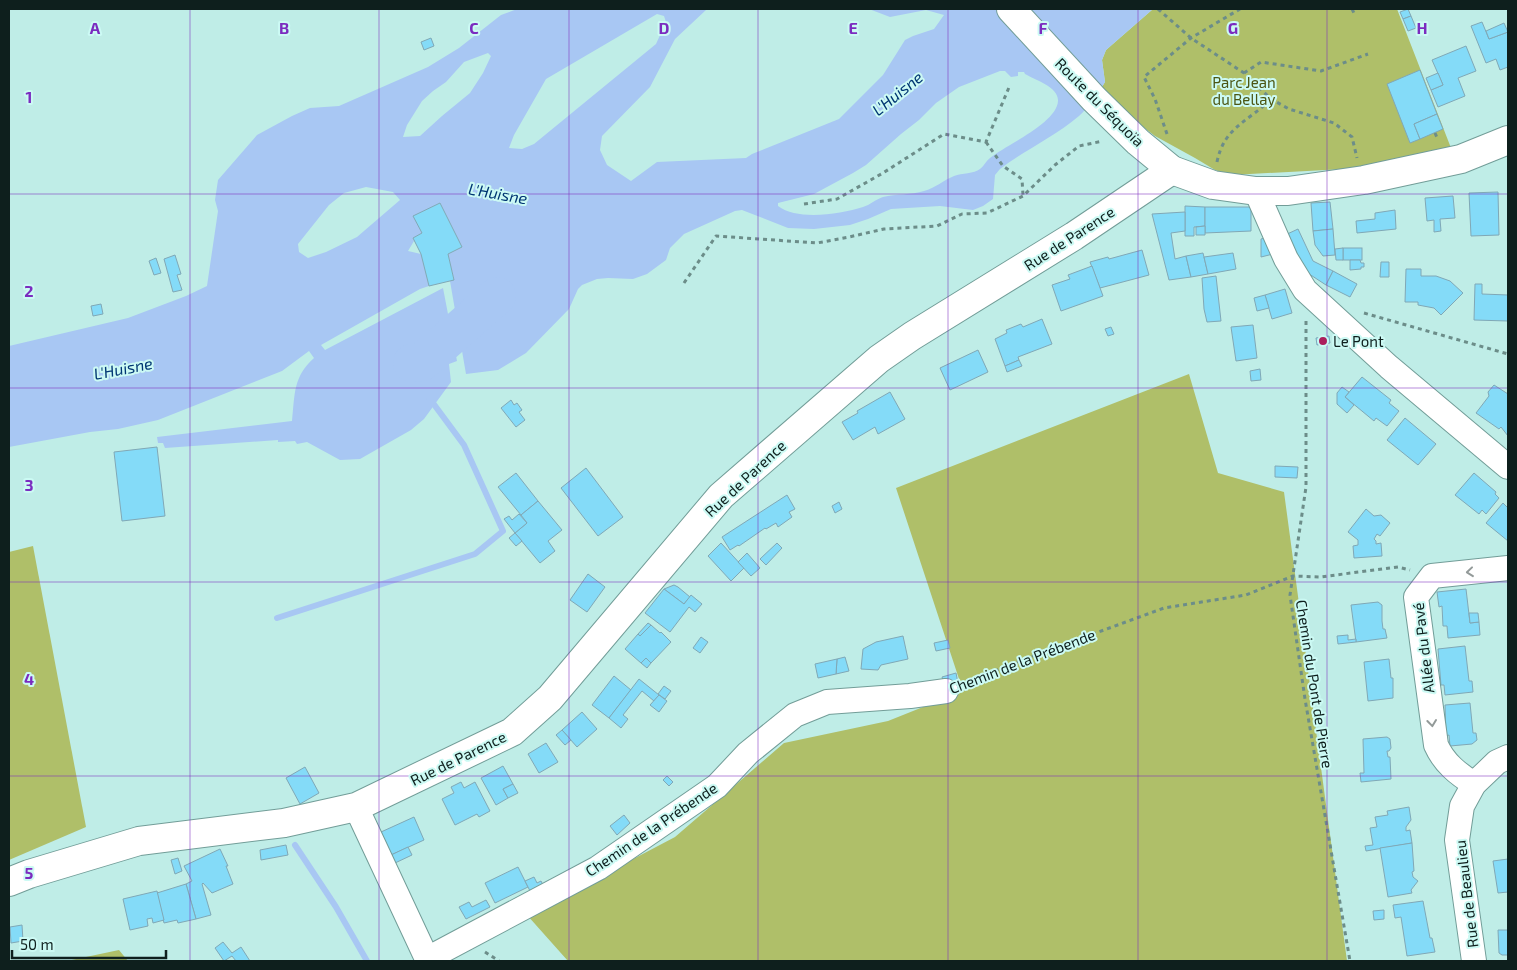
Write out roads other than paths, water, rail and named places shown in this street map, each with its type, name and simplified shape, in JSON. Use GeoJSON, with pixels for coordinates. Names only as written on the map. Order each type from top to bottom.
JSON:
{"type":"FeatureCollection","features":[{"type":"Feature","properties":{"kind":"street","name":"Route du Séquoïa"},"geometry":{"type":"LineString","coordinates":[[1011,9],[1094,99],[1154,155]]}},
{"type":"Feature","properties":{"kind":"street"},"geometry":{"type":"LineString","coordinates":[[1154,155],[1212,185],[1256,190],[1288,191],[1364,180],[1462,159],[1508,140]]}},
{"type":"Feature","properties":{"kind":"street","name":"Rue de Parence"},"geometry":{"type":"LineString","coordinates":[[9,882],[29,874],[140,841],[284,823],[356,807],[512,732],[550,698],[721,496],[879,359],[912,336],[1074,236],[1154,155]]}},
{"type":"Feature","properties":{"kind":"street"},"geometry":{"type":"LineString","coordinates":[[1256,190],[1286,259],[1306,290],[1389,367],[1508,467]]}},
{"type":"Feature","properties":{"kind":"street","name":"Allée du Pavé"},"geometry":{"type":"LineString","coordinates":[[1474,784],[1457,773],[1447,763],[1436,745],[1416,597],[1432,576],[1508,568]]}},
{"type":"Feature","properties":{"kind":"street","name":"Chemin de la Prébende"},"geometry":{"type":"LineString","coordinates":[[427,960],[598,868],[717,786],[748,753],[795,714],[827,702],[910,696],[946,691]]}},
{"type":"Feature","properties":{"kind":"street","name":"Rue de Beaulieu"},"geometry":{"type":"LineString","coordinates":[[1474,961],[1457,840],[1462,806],[1474,784],[1496,762],[1508,757]]}},
{"type":"Feature","properties":{"kind":"street"},"geometry":{"type":"LineString","coordinates":[[356,807],[427,960]]}},
{"type":"Feature","properties":{"kind":"water","name":"L'Huisne"},"geometry":{"type":"Polygon","coordinates":[[[517,9],[710,9],[706,10],[675,39],[650,87],[602,136],[600,150],[607,165],[631,181],[657,162],[746,158],[839,119],[883,75],[905,40],[934,29],[944,15],[926,10],[890,17],[869,9],[1153,9],[1106,50],[1102,60],[1105,82],[1086,109],[1060,130],[1000,169],[995,175],[993,199],[983,206],[973,210],[940,206],[891,209],[850,225],[814,229],[788,228],[742,210],[735,211],[684,234],[670,248],[666,260],[647,274],[633,279],[597,279],[582,285],[578,289],[569,309],[526,353],[498,370],[466,374],[450,281],[454,279],[448,254],[462,247],[440,203],[414,216],[422,233],[413,238],[414,241],[408,251],[421,254],[429,286],[420,289],[321,345],[325,350],[443,288],[457,361],[449,364],[451,382],[424,419],[411,430],[360,459],[340,460],[307,442],[297,444],[295,441],[278,442],[278,440],[165,448],[163,443],[158,443],[157,437],[292,421],[296,386],[302,372],[314,358],[309,351],[282,371],[158,420],[118,429],[90,432],[9,447],[9,346],[128,318],[207,286],[218,211],[215,200],[218,180],[257,135],[310,108],[339,106],[428,67],[459,48],[501,15],[517,9]],[[657,14],[546,79],[514,135],[509,148],[522,149],[534,144],[656,44],[666,22],[664,16],[657,14]],[[488,53],[464,62],[446,82],[422,101],[407,125],[403,137],[420,136],[470,93],[491,56],[488,53]],[[1000,71],[959,87],[936,103],[866,165],[814,194],[778,203],[778,206],[786,211],[808,215],[831,214],[863,207],[883,197],[928,190],[954,176],[975,172],[980,169],[990,158],[1040,125],[1055,109],[1058,101],[1055,92],[1051,88],[1024,72],[1018,72],[1018,76],[1011,77],[1005,71],[1000,71]],[[366,187],[344,193],[329,205],[298,244],[299,252],[308,258],[326,252],[357,237],[400,200],[393,192],[366,187]]]}},
{"type":"Feature","properties":{"kind":"waterway"},"geometry":{"type":"LineString","coordinates":[[412,363],[422,362],[497,296]]}},
{"type":"Feature","properties":{"kind":"waterway"},"geometry":{"type":"LineString","coordinates":[[277,618],[475,554],[503,531],[464,445],[430,399]]}},
{"type":"Feature","properties":{"kind":"waterway"},"geometry":{"type":"LineString","coordinates":[[295,845],[336,907],[367,961]]}},
{"type":"Feature","properties":{"kind":"place","name":"Le Pont"},"geometry":{"type":"Point","coordinates":[1323,341]}},
{"type":"Feature","properties":{"kind":"park label","name":"Parc Jean du Bellay"},"geometry":{"type":"Point","coordinates":[1244,90]}}]}
